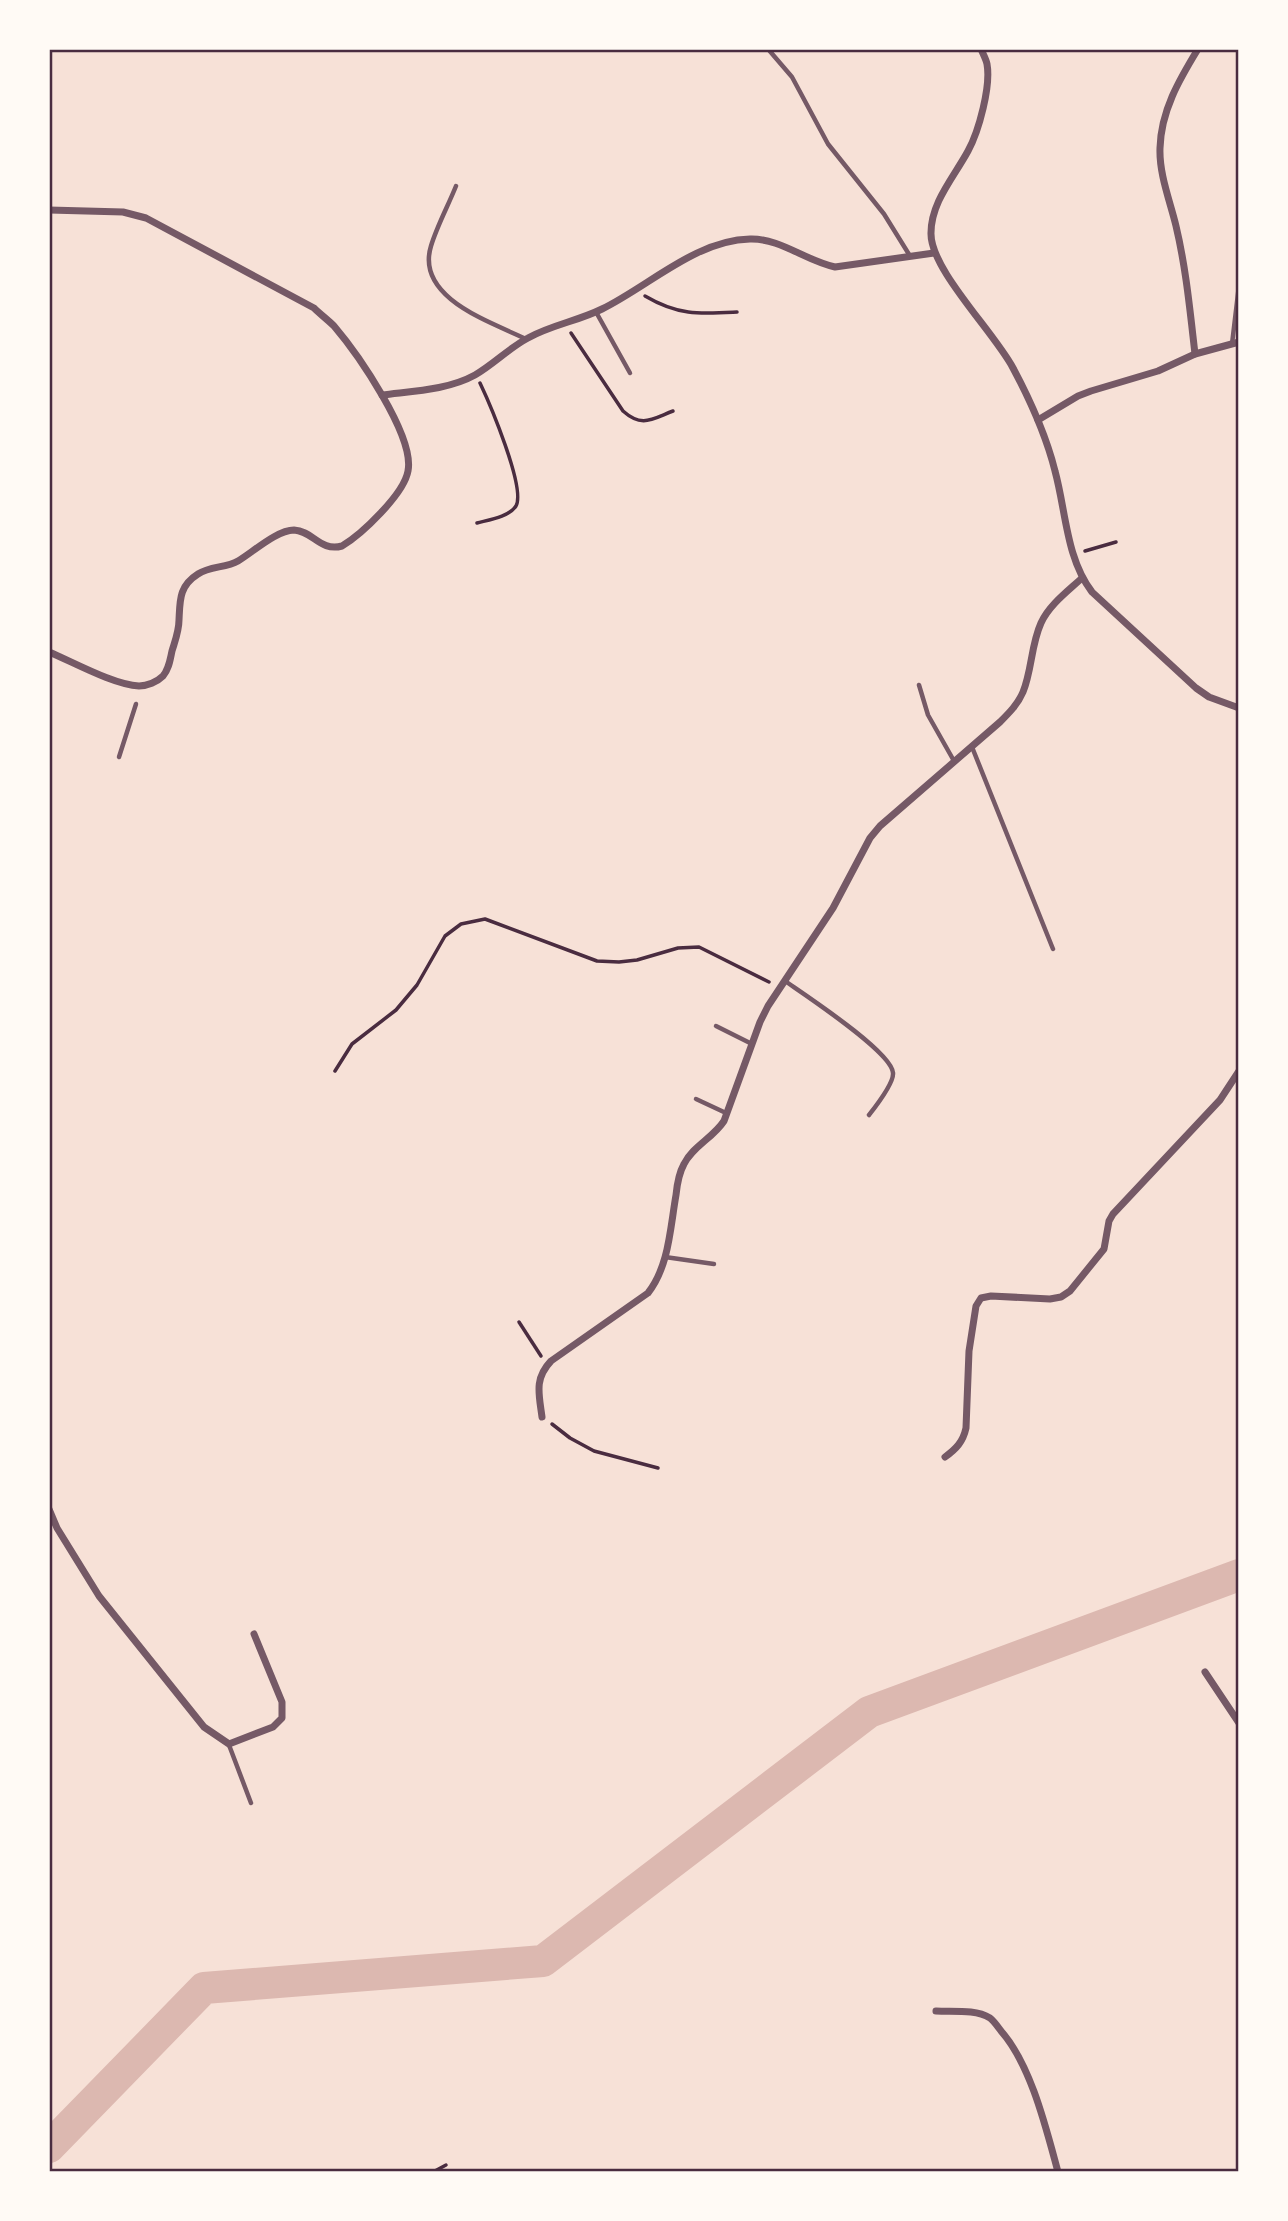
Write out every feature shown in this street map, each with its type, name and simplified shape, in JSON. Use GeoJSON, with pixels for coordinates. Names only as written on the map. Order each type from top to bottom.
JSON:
{"type":"FeatureCollection","features":[{"type":"Feature","properties":{"kind":"street"},"geometry":{"type":"LineString","coordinates":[[981,49],[987,62],[988,81],[978,126],[969,151],[933,216],[930,235],[934,253],[942,269],[997,342],[1038,420],[1056,473],[1073,554],[1082,578],[1092,592],[1196,688],[1239,708]]}},
{"type":"Feature","properties":{"kind":"street"},"geometry":{"type":"LineString","coordinates":[[1195,354],[1184,269],[1162,171],[1160,149],[1163,124],[1172,95],[1198,49]]}},
{"type":"Feature","properties":{"kind":"street"},"geometry":{"type":"LineString","coordinates":[[49,210],[123,212],[146,218],[314,308],[345,340],[382,395],[404,440],[409,469],[397,496],[342,546],[326,546],[301,531],[290,530],[281,533],[236,563],[196,575],[183,588],[179,597],[179,625],[168,667],[162,677],[151,684],[139,688],[125,684],[49,652]]}},
{"type":"Feature","properties":{"kind":"street"},"geometry":{"type":"LineString","coordinates":[[382,395],[450,385],[477,374],[526,339],[596,312],[708,247],[730,241],[752,239],[771,242],[819,264],[835,267],[934,253]]}},
{"type":"Feature","properties":{"kind":"street"},"geometry":{"type":"LineString","coordinates":[[1038,420],[1078,396],[1158,371],[1195,354],[1236,343]]}},
{"type":"Feature","properties":{"kind":"street"},"geometry":{"type":"LineString","coordinates":[[542,1417],[538,1385],[541,1371],[648,1293],[658,1280],[683,1164],[717,1132],[727,1113],[760,1022],[837,901],[870,838],[880,826],[1015,707],[1024,691],[1042,620],[1082,578]]}},
{"type":"Feature","properties":{"kind":"street"},"geometry":{"type":"LineString","coordinates":[[945,1457],[963,1440],[966,1429],[969,1352],[976,1306],[981,1298],[991,1296],[1050,1299],[1061,1297],[1070,1291],[1104,1249],[1109,1221],[1113,1214],[1220,1100],[1239,1071]]}},
{"type":"Feature","properties":{"kind":"street"},"geometry":{"type":"LineString","coordinates":[[49,1508],[57,1528],[99,1596],[204,1727],[229,1744],[273,1727],[282,1718],[282,1702],[254,1634]]}},
{"type":"Feature","properties":{"kind":"street"},"geometry":{"type":"LineString","coordinates":[[1205,1672],[1239,1723]]}},
{"type":"Feature","properties":{"kind":"street"},"geometry":{"type":"LineString","coordinates":[[936,2011],[970,2012],[990,2018],[1017,2051],[1058,2172]]}},
{"type":"Feature","properties":{"kind":"lane"},"geometry":{"type":"LineString","coordinates":[[768,49],[792,77],[828,144],[884,214],[910,256]]}},
{"type":"Feature","properties":{"kind":"lane"},"geometry":{"type":"LineString","coordinates":[[456,187],[430,248],[431,276],[437,287],[451,301],[526,339]]}},
{"type":"Feature","properties":{"kind":"lane"},"geometry":{"type":"LineString","coordinates":[[1236,343],[1239,285]]}},
{"type":"Feature","properties":{"kind":"lane"},"geometry":{"type":"LineString","coordinates":[[596,312],[630,373]]}},
{"type":"Feature","properties":{"kind":"lane"},"geometry":{"type":"LineString","coordinates":[[919,685],[928,715],[954,761]]}},
{"type":"Feature","properties":{"kind":"lane"},"geometry":{"type":"LineString","coordinates":[[119,757],[136,704]]}},
{"type":"Feature","properties":{"kind":"lane"},"geometry":{"type":"LineString","coordinates":[[971,747],[1054,949]]}},
{"type":"Feature","properties":{"kind":"lane"},"geometry":{"type":"LineString","coordinates":[[783,984],[877,1049],[891,1065],[893,1080],[869,1115]]}},
{"type":"Feature","properties":{"kind":"lane"},"geometry":{"type":"LineString","coordinates":[[716,1026],[752,1044]]}},
{"type":"Feature","properties":{"kind":"lane"},"geometry":{"type":"LineString","coordinates":[[696,1099],[727,1113]]}},
{"type":"Feature","properties":{"kind":"lane"},"geometry":{"type":"LineString","coordinates":[[665,1256],[715,1264]]}},
{"type":"Feature","properties":{"kind":"lane"},"geometry":{"type":"LineString","coordinates":[[229,1744],[251,1803]]}},
{"type":"Feature","properties":{"kind":"path"},"geometry":{"type":"LineString","coordinates":[[634,290],[666,306],[688,313],[737,312]]}},
{"type":"Feature","properties":{"kind":"path"},"geometry":{"type":"LineString","coordinates":[[564,323],[628,416],[642,422],[673,411]]}},
{"type":"Feature","properties":{"kind":"path"},"geometry":{"type":"LineString","coordinates":[[477,374],[509,457],[518,494],[516,505],[507,514],[477,523]]}},
{"type":"Feature","properties":{"kind":"path"},"geometry":{"type":"LineString","coordinates":[[1073,554],[1116,542]]}},
{"type":"Feature","properties":{"kind":"path"},"geometry":{"type":"LineString","coordinates":[[335,1071],[352,1044],[396,1010],[417,985],[445,936],[471,920],[485,919],[597,961],[637,960],[678,948],[699,947],[783,984]]}},
{"type":"Feature","properties":{"kind":"path"},"geometry":{"type":"LineString","coordinates":[[519,1322],[547,1365]]}},
{"type":"Feature","properties":{"kind":"path"},"geometry":{"type":"LineString","coordinates":[[542,1417],[570,1438],[594,1451],[659,1468]]}},
{"type":"Feature","properties":{"kind":"path"},"geometry":{"type":"LineString","coordinates":[[433,2172],[446,2165]]}},
{"type":"Feature","properties":{"kind":"waterway"},"geometry":{"type":"LineString","coordinates":[[49,2147],[204,1988],[543,1961],[869,1712],[1239,1575]]}}]}
